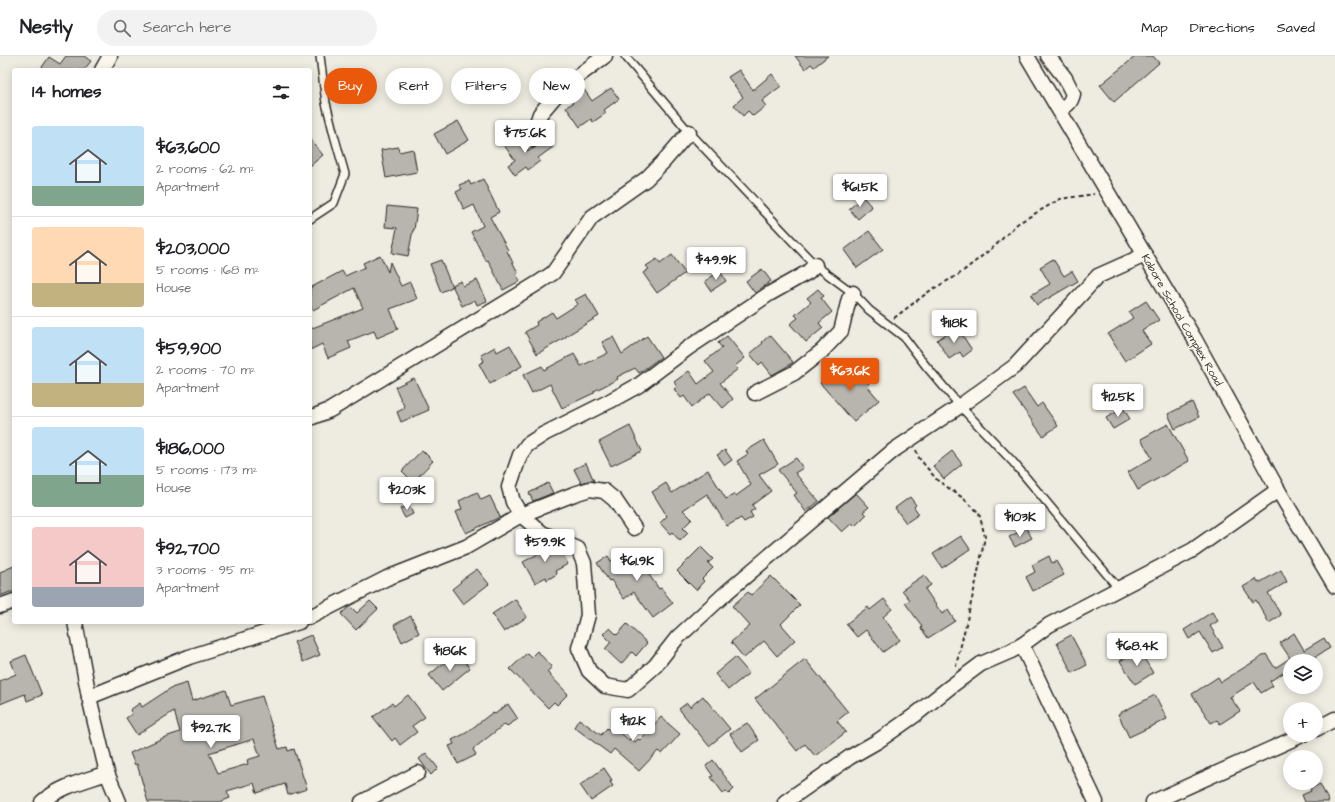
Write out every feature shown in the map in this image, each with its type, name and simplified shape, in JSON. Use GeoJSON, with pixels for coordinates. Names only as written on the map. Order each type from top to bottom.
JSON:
{"type":"FeatureCollection","features":[{"type":"Feature","properties":{"kind":"street"},"geometry":{"type":"LineString","coordinates":[[103,68],[110,56]]}},
{"type":"Feature","properties":{"kind":"street"},"geometry":{"type":"LineString","coordinates":[[531,140],[540,114],[562,88],[605,56]]}},
{"type":"Feature","properties":{"kind":"street","name":"Kabore School Complex Road"},"geometry":{"type":"LineString","coordinates":[[1027,56],[1194,338],[1278,490],[1335,586]]}},
{"type":"Feature","properties":{"kind":"street"},"geometry":{"type":"LineString","coordinates":[[1048,56],[1065,78],[1073,94],[1071,101],[1066,106],[1059,109]]}},
{"type":"Feature","properties":{"kind":"street"},"geometry":{"type":"LineString","coordinates":[[312,417],[330,410],[553,273],[592,217],[646,179],[689,132]]}},
{"type":"Feature","properties":{"kind":"street"},"geometry":{"type":"LineString","coordinates":[[815,265],[808,272],[769,294],[688,348],[639,384],[610,401],[544,434],[527,445],[520,455],[509,487],[514,502],[521,515],[542,533],[578,549],[584,563],[588,615],[580,648],[589,671],[606,686],[628,690],[655,666],[677,638],[727,592],[894,450],[960,406],[1015,366],[1098,276],[1145,255]]}},
{"type":"Feature","properties":{"kind":"street"},"geometry":{"type":"LineString","coordinates":[[755,393],[794,373],[822,351],[841,331],[849,299],[852,293]]}},
{"type":"Feature","properties":{"kind":"street"},"geometry":{"type":"LineString","coordinates":[[312,616],[387,578],[466,547],[521,515],[590,489],[604,491],[615,500],[634,528]]}},
{"type":"Feature","properties":{"kind":"street"},"geometry":{"type":"LineString","coordinates":[[785,802],[850,757],[878,741],[909,720],[981,664],[1011,651],[1022,645],[1049,625],[1193,550],[1278,490]]}},
{"type":"Feature","properties":{"kind":"street"},"geometry":{"type":"LineString","coordinates":[[0,606],[12,602]]}},
{"type":"Feature","properties":{"kind":"street"},"geometry":{"type":"LineString","coordinates":[[75,624],[89,696],[107,773],[120,802]]}},
{"type":"Feature","properties":{"kind":"street"},"geometry":{"type":"LineString","coordinates":[[89,696],[189,657],[293,624]]}},
{"type":"Feature","properties":{"kind":"street"},"geometry":{"type":"LineString","coordinates":[[1022,645],[1096,802]]}},
{"type":"Feature","properties":{"kind":"street"},"geometry":{"type":"LineString","coordinates":[[1323,725],[1335,719]]}},
{"type":"Feature","properties":{"kind":"street"},"geometry":{"type":"LineString","coordinates":[[1153,802],[1286,742]]}},
{"type":"Feature","properties":{"kind":"street"},"geometry":{"type":"LineString","coordinates":[[42,802],[52,794],[67,786],[107,773]]}},
{"type":"Feature","properties":{"kind":"street"},"geometry":{"type":"LineString","coordinates":[[362,802],[418,773]]}},
{"type":"Feature","properties":{"kind":"lane"},"geometry":{"type":"LineString","coordinates":[[312,218],[334,203],[345,174],[326,102],[320,56]]}},
{"type":"Feature","properties":{"kind":"lane"},"geometry":{"type":"LineString","coordinates":[[625,56],[689,132],[815,265],[852,293],[869,310],[904,337],[960,406],[1013,462],[1119,589]]}},
{"type":"Feature","properties":{"kind":"path"},"geometry":{"type":"LineString","coordinates":[[887,323],[931,290],[958,275],[996,244],[1017,224],[1060,199],[1108,192]]}},
{"type":"Feature","properties":{"kind":"path"},"geometry":{"type":"LineString","coordinates":[[911,438],[919,458],[937,480],[963,498],[979,513],[985,537],[956,666]]}},
{"type":"Feature","properties":{"kind":"building"},"geometry":{"type":"Polygon","coordinates":[[[66,56],[84,56],[91,61],[86,68],[41,68],[49,57],[60,64],[66,56]]]}},
{"type":"Feature","properties":{"kind":"building"},"geometry":{"type":"Polygon","coordinates":[[[795,56],[828,56],[814,67],[811,64],[805,69],[795,56]]]}},
{"type":"Feature","properties":{"kind":"building"},"geometry":{"type":"Polygon","coordinates":[[[1136,56],[1153,56],[1159,63],[1114,102],[1100,85],[1136,56]]]}},
{"type":"Feature","properties":{"kind":"building"},"geometry":{"type":"Polygon","coordinates":[[[739,70],[753,90],[772,74],[781,86],[762,101],[766,106],[753,116],[748,111],[743,116],[734,105],[743,97],[728,77],[739,70]]]}},
{"type":"Feature","properties":{"kind":"building"},"geometry":{"type":"Polygon","coordinates":[[[611,88],[619,99],[604,110],[606,113],[593,122],[591,119],[580,127],[566,107],[571,104],[585,104],[585,91],[592,101],[611,88]]]}},
{"type":"Feature","properties":{"kind":"building"},"geometry":{"type":"Polygon","coordinates":[[[458,121],[469,140],[445,154],[434,134],[458,121]]]}},
{"type":"Feature","properties":{"kind":"building"},"geometry":{"type":"Polygon","coordinates":[[[516,134],[528,151],[536,147],[546,138],[553,147],[538,158],[540,161],[528,170],[526,167],[515,175],[508,165],[515,160],[503,144],[516,134]]]}},
{"type":"Feature","properties":{"kind":"building"},"geometry":{"type":"Polygon","coordinates":[[[312,141],[323,155],[312,164],[312,141]]]}},
{"type":"Feature","properties":{"kind":"building"},"geometry":{"type":"Polygon","coordinates":[[[398,147],[399,152],[413,149],[417,172],[386,178],[381,150],[398,147]]]}},
{"type":"Feature","properties":{"kind":"building"},"geometry":{"type":"Polygon","coordinates":[[[483,179],[499,212],[490,217],[508,250],[507,251],[518,273],[516,274],[520,281],[503,290],[488,260],[486,261],[471,232],[483,226],[474,205],[464,210],[456,192],[462,189],[459,185],[469,181],[471,185],[483,179]]]}},
{"type":"Feature","properties":{"kind":"building"},"geometry":{"type":"Polygon","coordinates":[[[863,197],[872,207],[858,219],[849,209],[863,197]]]}},
{"type":"Feature","properties":{"kind":"building"},"geometry":{"type":"Polygon","coordinates":[[[387,206],[417,209],[408,256],[392,253],[397,228],[385,227],[387,206]]]}},
{"type":"Feature","properties":{"kind":"building"},"geometry":{"type":"Polygon","coordinates":[[[869,231],[883,249],[857,268],[844,250],[869,231]]]}},
{"type":"Feature","properties":{"kind":"building"},"geometry":{"type":"Polygon","coordinates":[[[380,255],[388,272],[390,262],[401,286],[410,282],[417,299],[390,309],[398,329],[377,338],[374,331],[348,341],[351,348],[328,358],[322,344],[312,349],[312,328],[363,308],[354,288],[313,310],[312,287],[342,271],[345,276],[365,267],[363,263],[380,255]]]}},
{"type":"Feature","properties":{"kind":"building"},"geometry":{"type":"Polygon","coordinates":[[[672,255],[685,273],[657,293],[643,273],[649,269],[646,266],[657,259],[660,264],[672,255]]]}},
{"type":"Feature","properties":{"kind":"building"},"geometry":{"type":"Polygon","coordinates":[[[1053,259],[1064,276],[1072,271],[1078,281],[1037,305],[1031,295],[1050,284],[1040,267],[1053,259]]]}},
{"type":"Feature","properties":{"kind":"building"},"geometry":{"type":"Polygon","coordinates":[[[441,260],[452,287],[441,292],[430,264],[441,260]]]}},
{"type":"Feature","properties":{"kind":"building"},"geometry":{"type":"Polygon","coordinates":[[[762,269],[771,281],[755,293],[746,281],[762,269]]]}},
{"type":"Feature","properties":{"kind":"building"},"geometry":{"type":"Polygon","coordinates":[[[720,271],[726,281],[711,291],[705,281],[720,271]]]}},
{"type":"Feature","properties":{"kind":"building"},"geometry":{"type":"Polygon","coordinates":[[[477,280],[487,301],[477,305],[475,300],[462,306],[452,285],[461,281],[463,286],[477,280]]]}},
{"type":"Feature","properties":{"kind":"building"},"geometry":{"type":"Polygon","coordinates":[[[818,289],[824,296],[821,298],[832,312],[819,323],[823,328],[806,342],[790,324],[798,318],[795,315],[811,302],[807,298],[818,289]]]}},
{"type":"Feature","properties":{"kind":"building"},"geometry":{"type":"Polygon","coordinates":[[[586,294],[599,316],[537,354],[525,332],[537,325],[536,322],[552,312],[556,318],[578,304],[575,300],[586,294]]]}},
{"type":"Feature","properties":{"kind":"building"},"geometry":{"type":"Polygon","coordinates":[[[1146,301],[1159,320],[1142,331],[1151,344],[1125,361],[1108,334],[1133,318],[1129,312],[1146,301]]]}},
{"type":"Feature","properties":{"kind":"building"},"geometry":{"type":"Polygon","coordinates":[[[957,327],[972,350],[963,357],[960,352],[949,359],[937,340],[957,327]]]}},
{"type":"Feature","properties":{"kind":"building"},"geometry":{"type":"Polygon","coordinates":[[[770,335],[793,362],[772,375],[762,362],[759,365],[750,354],[770,335]]]}},
{"type":"Feature","properties":{"kind":"building"},"geometry":{"type":"Polygon","coordinates":[[[647,336],[661,357],[639,373],[635,368],[617,377],[618,379],[594,391],[594,393],[562,408],[550,384],[532,393],[523,375],[542,366],[544,370],[574,354],[581,366],[608,353],[602,342],[613,337],[622,354],[647,336]]]}},
{"type":"Feature","properties":{"kind":"building"},"geometry":{"type":"Polygon","coordinates":[[[727,336],[745,358],[735,366],[738,369],[720,383],[733,399],[723,408],[710,393],[692,407],[684,396],[681,398],[674,389],[677,387],[674,382],[689,371],[698,384],[714,372],[705,361],[722,348],[718,343],[727,336]]]}},
{"type":"Feature","properties":{"kind":"building"},"geometry":{"type":"Polygon","coordinates":[[[510,345],[522,366],[490,384],[479,364],[484,361],[481,355],[495,347],[497,352],[510,345]]]}},
{"type":"Feature","properties":{"kind":"building"},"geometry":{"type":"Polygon","coordinates":[[[843,364],[850,373],[855,368],[870,385],[868,387],[879,400],[854,422],[820,383],[843,364]]]}},
{"type":"Feature","properties":{"kind":"building"},"geometry":{"type":"Polygon","coordinates":[[[414,378],[429,410],[401,422],[397,412],[405,408],[395,387],[414,378]]]}},
{"type":"Feature","properties":{"kind":"building"},"geometry":{"type":"Polygon","coordinates":[[[1024,388],[1037,407],[1042,403],[1058,426],[1043,436],[1013,395],[1024,388]]]}},
{"type":"Feature","properties":{"kind":"building"},"geometry":{"type":"Polygon","coordinates":[[[1192,402],[1199,417],[1175,429],[1168,414],[1192,402]]]}},
{"type":"Feature","properties":{"kind":"building"},"geometry":{"type":"Polygon","coordinates":[[[1123,408],[1130,419],[1113,429],[1106,418],[1123,408]]]}},
{"type":"Feature","properties":{"kind":"building"},"geometry":{"type":"Polygon","coordinates":[[[1168,424],[1189,461],[1138,490],[1128,472],[1152,458],[1141,439],[1168,424]]]}},
{"type":"Feature","properties":{"kind":"building"},"geometry":{"type":"Polygon","coordinates":[[[630,426],[642,451],[611,466],[599,442],[630,426]]]}},
{"type":"Feature","properties":{"kind":"building"},"geometry":{"type":"Polygon","coordinates":[[[764,440],[778,464],[759,475],[771,491],[752,505],[755,509],[750,512],[753,517],[744,522],[741,518],[727,526],[707,494],[683,510],[692,519],[683,528],[688,533],[680,541],[672,532],[670,534],[660,523],[667,516],[652,492],[666,483],[672,493],[708,470],[726,499],[735,494],[736,496],[751,485],[737,461],[748,454],[746,451],[764,440]]]}},
{"type":"Feature","properties":{"kind":"building"},"geometry":{"type":"Polygon","coordinates":[[[422,450],[433,461],[413,482],[402,471],[422,450]]]}},
{"type":"Feature","properties":{"kind":"building"},"geometry":{"type":"Polygon","coordinates":[[[725,450],[732,460],[725,465],[717,455],[725,450]]]}},
{"type":"Feature","properties":{"kind":"building"},"geometry":{"type":"Polygon","coordinates":[[[952,451],[962,464],[944,479],[933,466],[952,451]]]}},
{"type":"Feature","properties":{"kind":"building"},"geometry":{"type":"Polygon","coordinates":[[[796,458],[803,468],[795,473],[819,501],[806,512],[794,495],[797,493],[778,470],[796,458]]]}},
{"type":"Feature","properties":{"kind":"building"},"geometry":{"type":"Polygon","coordinates":[[[586,463],[594,481],[581,483],[574,469],[586,463]]]}},
{"type":"Feature","properties":{"kind":"building"},"geometry":{"type":"Polygon","coordinates":[[[548,483],[553,493],[533,501],[529,493],[548,483]]]}},
{"type":"Feature","properties":{"kind":"building"},"geometry":{"type":"Polygon","coordinates":[[[477,492],[481,500],[490,496],[500,517],[466,533],[456,512],[462,509],[459,501],[477,492]]]}},
{"type":"Feature","properties":{"kind":"building"},"geometry":{"type":"Polygon","coordinates":[[[856,493],[869,507],[863,512],[866,515],[855,526],[852,523],[842,532],[828,517],[856,493]]]}},
{"type":"Feature","properties":{"kind":"building"},"geometry":{"type":"Polygon","coordinates":[[[910,497],[916,505],[914,507],[919,514],[906,523],[895,508],[910,497]]]}},
{"type":"Feature","properties":{"kind":"building"},"geometry":{"type":"Polygon","coordinates":[[[409,505],[413,514],[405,518],[400,509],[409,505]]]}},
{"type":"Feature","properties":{"kind":"building"},"geometry":{"type":"Polygon","coordinates":[[[1026,528],[1032,538],[1015,547],[1009,537],[1026,528]]]}},
{"type":"Feature","properties":{"kind":"building"},"geometry":{"type":"Polygon","coordinates":[[[961,536],[970,549],[942,568],[933,554],[961,536]]]}},
{"type":"Feature","properties":{"kind":"building"},"geometry":{"type":"Polygon","coordinates":[[[547,544],[549,548],[552,547],[561,551],[568,564],[555,571],[557,574],[547,580],[546,577],[535,583],[523,562],[538,554],[536,551],[547,544]]]}},
{"type":"Feature","properties":{"kind":"building"},"geometry":{"type":"Polygon","coordinates":[[[701,547],[713,559],[708,563],[713,568],[702,579],[704,581],[696,590],[677,571],[701,547]]]}},
{"type":"Feature","properties":{"kind":"building"},"geometry":{"type":"Polygon","coordinates":[[[647,549],[656,560],[645,569],[659,589],[661,588],[673,603],[653,618],[634,592],[624,599],[611,580],[609,581],[597,563],[608,556],[611,561],[615,559],[622,570],[640,558],[638,555],[647,549]]]}},
{"type":"Feature","properties":{"kind":"building"},"geometry":{"type":"Polygon","coordinates":[[[1049,556],[1052,563],[1056,561],[1064,575],[1033,591],[1026,577],[1035,572],[1032,565],[1049,556]]]}},
{"type":"Feature","properties":{"kind":"building"},"geometry":{"type":"Polygon","coordinates":[[[12,567],[12,592],[0,596],[0,572],[12,567]]]}},
{"type":"Feature","properties":{"kind":"building"},"geometry":{"type":"Polygon","coordinates":[[[477,569],[489,584],[463,604],[452,589],[461,582],[460,581],[477,569]]]}},
{"type":"Feature","properties":{"kind":"building"},"geometry":{"type":"Polygon","coordinates":[[[1281,570],[1287,582],[1268,593],[1281,615],[1269,623],[1256,600],[1253,602],[1243,587],[1256,579],[1259,583],[1281,570]]]}},
{"type":"Feature","properties":{"kind":"building"},"geometry":{"type":"Polygon","coordinates":[[[924,575],[931,585],[925,589],[942,614],[948,610],[955,621],[928,638],[920,627],[922,626],[905,603],[910,600],[902,590],[924,575]]]}},
{"type":"Feature","properties":{"kind":"building"},"geometry":{"type":"Polygon","coordinates":[[[771,576],[800,605],[781,624],[795,640],[777,656],[764,641],[744,658],[731,642],[750,626],[732,606],[748,592],[751,595],[771,576]]]}},
{"type":"Feature","properties":{"kind":"building"},"geometry":{"type":"Polygon","coordinates":[[[515,599],[527,617],[504,632],[492,614],[515,599]]]}},
{"type":"Feature","properties":{"kind":"building"},"geometry":{"type":"Polygon","coordinates":[[[884,599],[892,609],[883,617],[900,640],[883,652],[866,630],[857,637],[846,624],[868,607],[870,610],[884,599]]]}},
{"type":"Feature","properties":{"kind":"building"},"geometry":{"type":"Polygon","coordinates":[[[370,601],[378,609],[356,630],[341,614],[350,606],[357,613],[370,601]]]}},
{"type":"Feature","properties":{"kind":"building"},"geometry":{"type":"Polygon","coordinates":[[[1212,612],[1218,621],[1210,626],[1223,647],[1213,653],[1200,632],[1189,639],[1184,630],[1212,612]]]}},
{"type":"Feature","properties":{"kind":"building"},"geometry":{"type":"Polygon","coordinates":[[[411,616],[419,633],[402,642],[394,625],[411,616]]]}},
{"type":"Feature","properties":{"kind":"building"},"geometry":{"type":"Polygon","coordinates":[[[627,624],[647,643],[636,656],[632,652],[621,664],[605,649],[611,642],[603,634],[610,628],[617,635],[627,624]]]}},
{"type":"Feature","properties":{"kind":"building"},"geometry":{"type":"Polygon","coordinates":[[[1294,633],[1304,650],[1324,638],[1330,648],[1320,654],[1287,654],[1280,643],[1294,633]]]}},
{"type":"Feature","properties":{"kind":"building"},"geometry":{"type":"Polygon","coordinates":[[[311,635],[320,655],[303,662],[294,642],[311,635]]]}},
{"type":"Feature","properties":{"kind":"building"},"geometry":{"type":"Polygon","coordinates":[[[1071,635],[1087,665],[1072,673],[1057,643],[1071,635]]]}},
{"type":"Feature","properties":{"kind":"building"},"geometry":{"type":"Polygon","coordinates":[[[1139,650],[1153,673],[1135,684],[1120,661],[1139,650]]]}},
{"type":"Feature","properties":{"kind":"building"},"geometry":{"type":"Polygon","coordinates":[[[537,651],[552,667],[547,672],[568,694],[557,705],[554,702],[548,708],[510,669],[527,653],[531,657],[537,651]]]}},
{"type":"Feature","properties":{"kind":"building"},"geometry":{"type":"Polygon","coordinates":[[[457,652],[470,668],[442,691],[429,675],[457,652]]]}},
{"type":"Feature","properties":{"kind":"building"},"geometry":{"type":"Polygon","coordinates":[[[1266,654],[1275,668],[1283,663],[1283,673],[1270,681],[1273,686],[1261,693],[1254,682],[1230,697],[1240,711],[1220,724],[1217,720],[1211,723],[1192,694],[1218,677],[1221,682],[1266,654]]]}},
{"type":"Feature","properties":{"kind":"building"},"geometry":{"type":"Polygon","coordinates":[[[26,655],[42,695],[27,701],[25,694],[0,704],[0,681],[16,674],[11,661],[26,655]]]}},
{"type":"Feature","properties":{"kind":"building"},"geometry":{"type":"Polygon","coordinates":[[[735,657],[749,673],[728,690],[715,674],[735,657]]]}},
{"type":"Feature","properties":{"kind":"building"},"geometry":{"type":"Polygon","coordinates":[[[805,659],[848,712],[837,721],[846,732],[815,756],[805,744],[797,751],[755,699],[805,659]]]}},
{"type":"Feature","properties":{"kind":"building"},"geometry":{"type":"Polygon","coordinates":[[[187,683],[192,701],[226,690],[231,705],[262,696],[279,749],[287,747],[288,751],[294,749],[307,789],[288,795],[285,784],[257,793],[254,783],[227,791],[230,798],[220,802],[148,802],[137,764],[135,765],[130,753],[180,732],[174,711],[137,735],[126,718],[132,714],[130,710],[140,703],[142,707],[171,688],[187,683]],[[254,739],[209,753],[218,773],[248,764],[247,760],[260,756],[254,739]]]}},
{"type":"Feature","properties":{"kind":"building"},"geometry":{"type":"Polygon","coordinates":[[[408,695],[425,717],[412,726],[417,732],[400,745],[395,738],[392,741],[373,717],[392,703],[394,706],[408,695]]]}},
{"type":"Feature","properties":{"kind":"building"},"geometry":{"type":"Polygon","coordinates":[[[1155,695],[1167,719],[1129,737],[1118,714],[1155,695]]]}},
{"type":"Feature","properties":{"kind":"building"},"geometry":{"type":"Polygon","coordinates":[[[703,696],[730,729],[709,746],[679,709],[687,703],[690,707],[703,696]]]}},
{"type":"Feature","properties":{"kind":"building"},"geometry":{"type":"Polygon","coordinates":[[[508,704],[518,719],[507,726],[505,724],[473,749],[476,755],[458,764],[449,746],[454,744],[452,740],[466,733],[493,712],[495,714],[508,704]]]}},
{"type":"Feature","properties":{"kind":"building"},"geometry":{"type":"Polygon","coordinates":[[[661,717],[680,734],[662,754],[658,751],[639,771],[614,749],[610,754],[574,727],[579,719],[601,735],[607,728],[610,731],[613,727],[629,740],[631,738],[635,742],[638,739],[640,740],[661,717]]]}},
{"type":"Feature","properties":{"kind":"building"},"geometry":{"type":"Polygon","coordinates":[[[747,723],[759,740],[742,752],[730,734],[747,723]]]}},
{"type":"Feature","properties":{"kind":"building"},"geometry":{"type":"Polygon","coordinates":[[[426,753],[438,768],[431,775],[419,759],[426,753]]]}},
{"type":"Feature","properties":{"kind":"building"},"geometry":{"type":"Polygon","coordinates":[[[713,760],[734,789],[729,794],[726,791],[723,793],[711,777],[713,776],[706,766],[713,760]]]}},
{"type":"Feature","properties":{"kind":"building"},"geometry":{"type":"Polygon","coordinates":[[[604,768],[612,780],[610,782],[613,786],[591,801],[580,785],[604,768]]]}},
{"type":"Feature","properties":{"kind":"building"},"geometry":{"type":"Polygon","coordinates":[[[1323,790],[1329,802],[1305,802],[1302,795],[1311,791],[1323,790]]]}}]}
